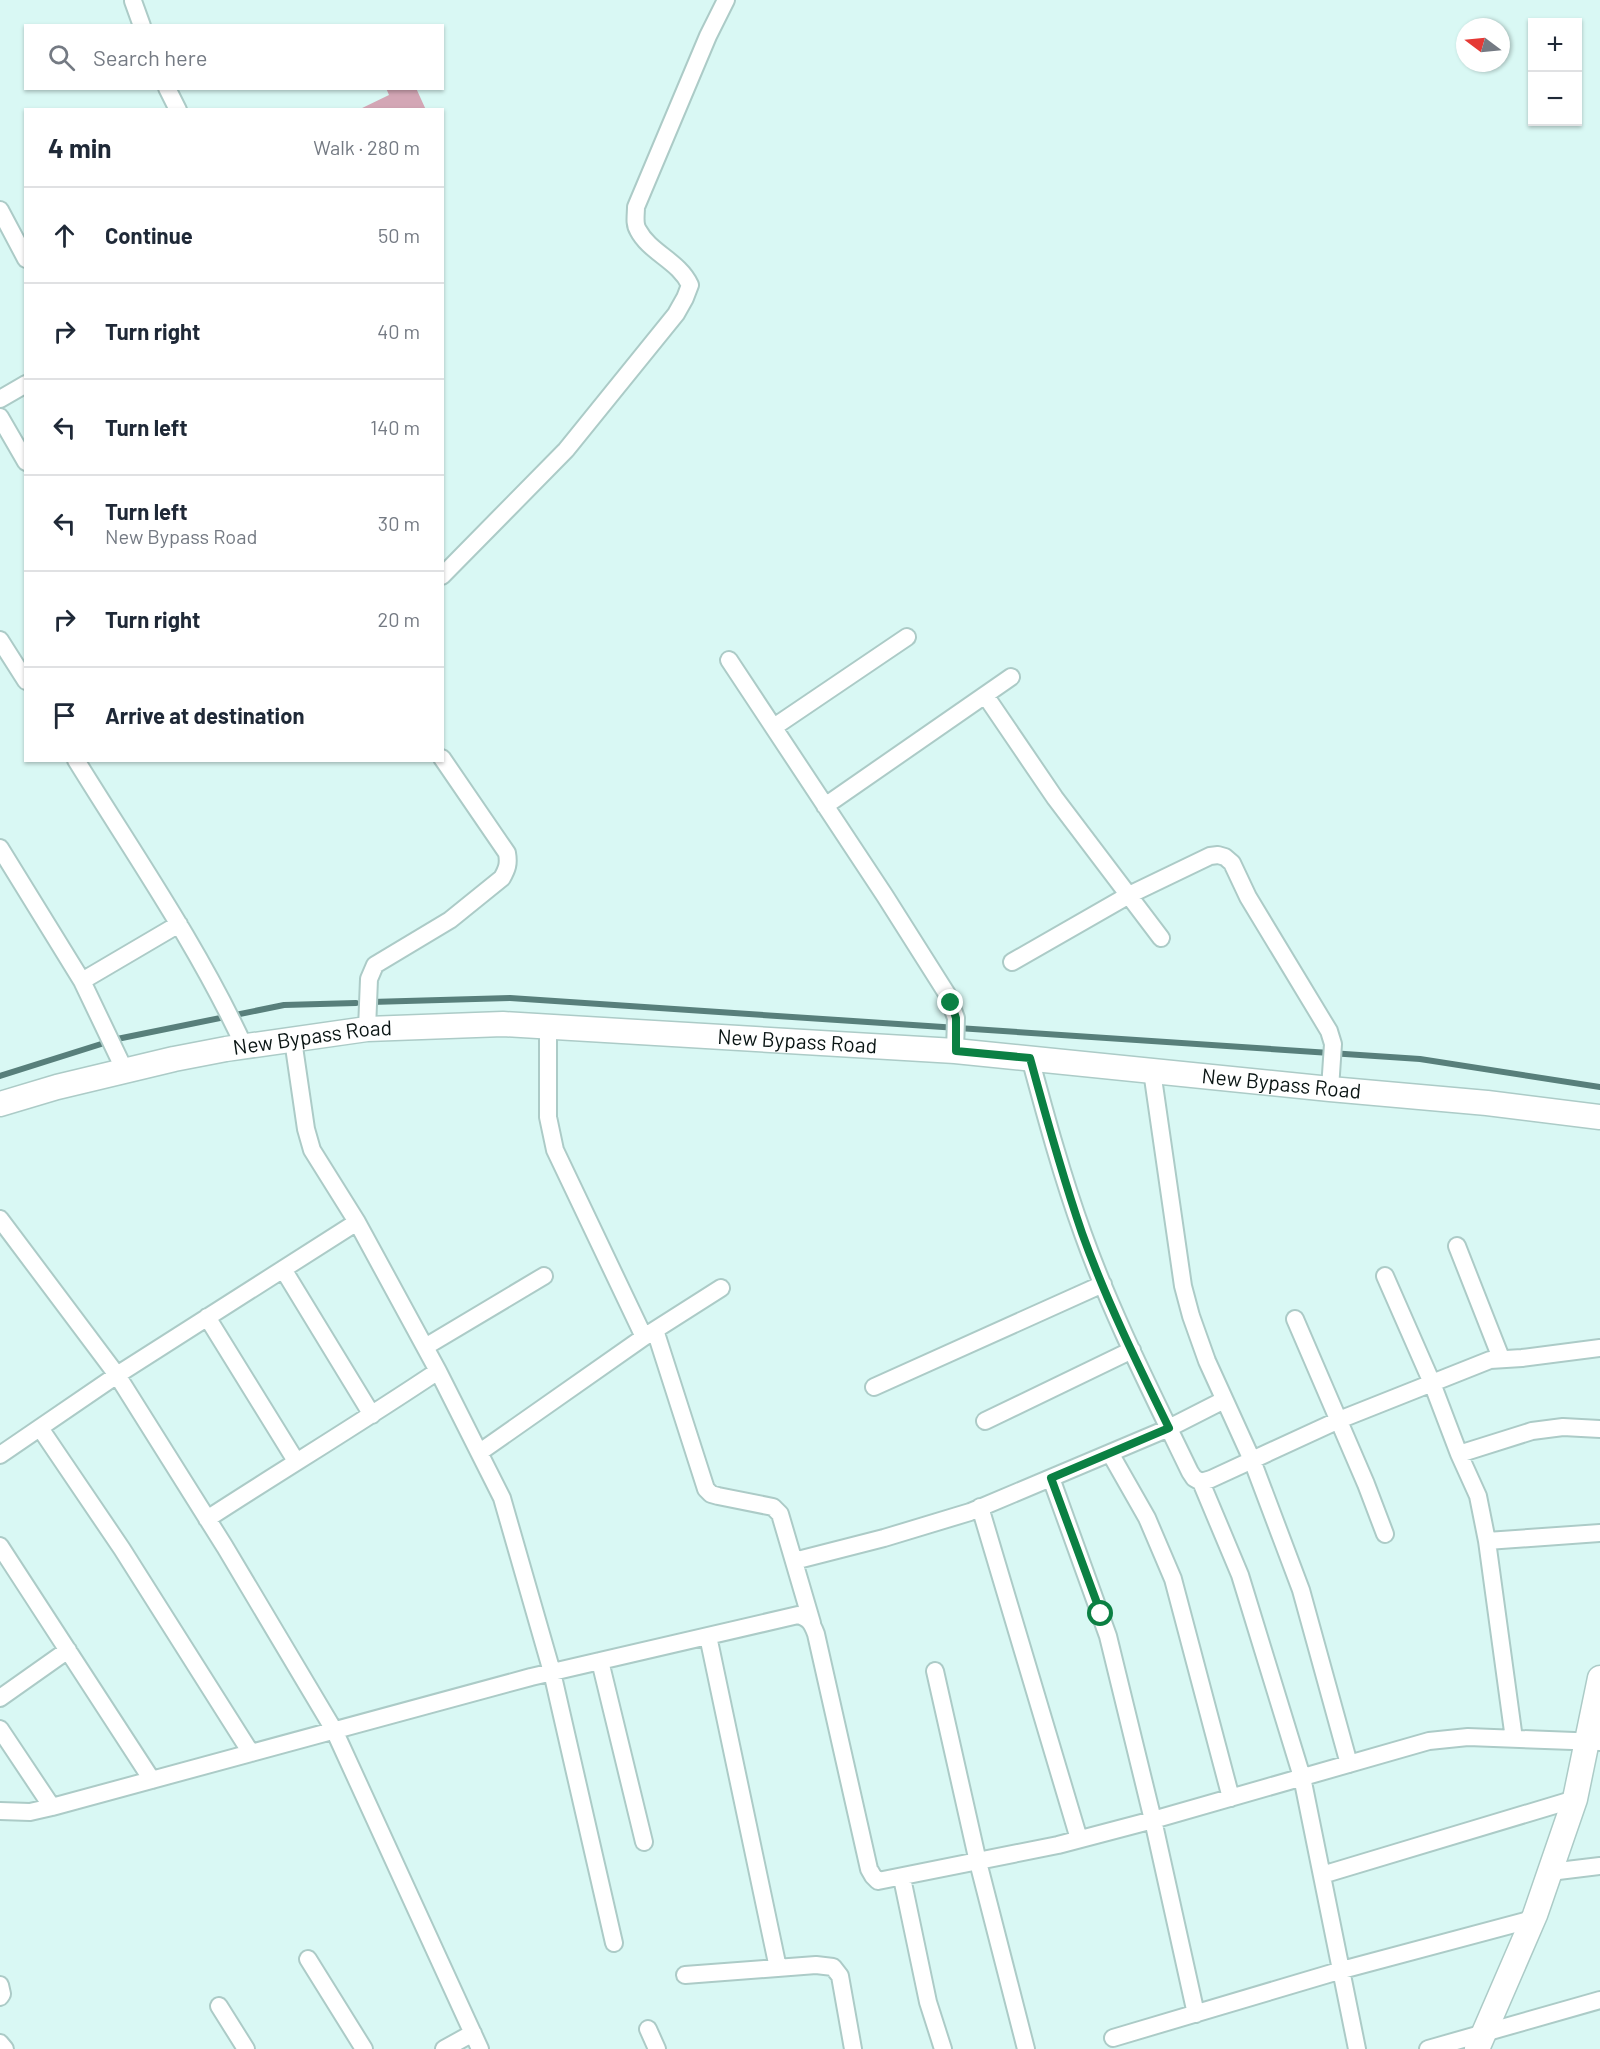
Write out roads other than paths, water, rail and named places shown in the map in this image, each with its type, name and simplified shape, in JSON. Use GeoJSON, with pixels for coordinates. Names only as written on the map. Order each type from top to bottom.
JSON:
{"type":"FeatureCollection","features":[{"type":"Feature","properties":{"kind":"main road","name":"New Bypass Road"},"geometry":{"type":"LineString","coordinates":[[0,1104],[121,1064],[174,1059],[244,1046],[367,1029],[463,1024],[956,1043],[1030,1058],[1600,1116]]}},
{"type":"Feature","properties":{"kind":"main road"},"geometry":{"type":"LineString","coordinates":[[1481,2040],[1533,1919],[1575,1799],[1593,1742],[1600,1682]]}},
{"type":"Feature","properties":{"kind":"street"},"geometry":{"type":"LineString","coordinates":[[138,0],[142,24]]}},
{"type":"Feature","properties":{"kind":"street"},"geometry":{"type":"LineString","coordinates":[[444,574],[566,450],[676,314],[685,298],[690,285],[685,275],[638,230],[635,220],[636,207],[703,46],[726,0]]}},
{"type":"Feature","properties":{"kind":"street"},"geometry":{"type":"LineString","coordinates":[[168,90],[177,108]]}},
{"type":"Feature","properties":{"kind":"street"},"geometry":{"type":"LineString","coordinates":[[0,210],[24,255]]}},
{"type":"Feature","properties":{"kind":"street"},"geometry":{"type":"LineString","coordinates":[[0,399],[24,385]]}},
{"type":"Feature","properties":{"kind":"street"},"geometry":{"type":"LineString","coordinates":[[0,417],[24,459]]}},
{"type":"Feature","properties":{"kind":"street"},"geometry":{"type":"LineString","coordinates":[[774,727],[907,637]]}},
{"type":"Feature","properties":{"kind":"street"},"geometry":{"type":"LineString","coordinates":[[0,640],[24,678]]}},
{"type":"Feature","properties":{"kind":"street"},"geometry":{"type":"LineString","coordinates":[[729,660],[947,994],[956,1018],[956,1043]]}},
{"type":"Feature","properties":{"kind":"street"},"geometry":{"type":"LineString","coordinates":[[825,806],[1011,677]]}},
{"type":"Feature","properties":{"kind":"street"},"geometry":{"type":"LineString","coordinates":[[986,695],[1054,798],[1161,938]]}},
{"type":"Feature","properties":{"kind":"street"},"geometry":{"type":"LineString","coordinates":[[367,1029],[369,979],[375,964],[450,920],[502,878],[507,871],[509,863],[507,854],[444,761]]}},
{"type":"Feature","properties":{"kind":"street"},"geometry":{"type":"LineString","coordinates":[[77,762],[179,924],[226,1007],[244,1046]]}},
{"type":"Feature","properties":{"kind":"street"},"geometry":{"type":"LineString","coordinates":[[0,848],[82,981],[121,1064]]}},
{"type":"Feature","properties":{"kind":"street"},"geometry":{"type":"LineString","coordinates":[[1012,962],[1129,895],[1210,856],[1225,857],[1232,863],[1248,897],[1329,1031],[1333,1050],[1330,1089]]}},
{"type":"Feature","properties":{"kind":"street"},"geometry":{"type":"LineString","coordinates":[[82,981],[179,924]]}},
{"type":"Feature","properties":{"kind":"street"},"geometry":{"type":"LineString","coordinates":[[548,1026],[548,1118],[555,1150],[649,1333],[706,1489],[718,1496],[773,1507],[780,1514],[784,1523],[816,1634],[869,1869],[878,1881],[902,1878],[1079,1839],[1430,1741],[1468,1737],[1593,1742]]}},
{"type":"Feature","properties":{"kind":"street"},"geometry":{"type":"LineString","coordinates":[[293,1040],[306,1129],[312,1150],[357,1222],[438,1371],[493,1477],[509,1517],[552,1672],[614,1943]]}},
{"type":"Feature","properties":{"kind":"street"},"geometry":{"type":"LineString","coordinates":[[1030,1058],[1067,1187],[1103,1284],[1190,1472],[1194,1478],[1202,1482],[1240,1575],[1302,1777],[1357,2049]]}},
{"type":"Feature","properties":{"kind":"street"},"geometry":{"type":"LineString","coordinates":[[1152,1071],[1183,1286],[1199,1341],[1252,1460],[1291,1562],[1311,1620],[1349,1764]]}},
{"type":"Feature","properties":{"kind":"street"},"geometry":{"type":"LineString","coordinates":[[0,1219],[117,1376],[207,1519],[334,1731],[480,2049]]}},
{"type":"Feature","properties":{"kind":"street"},"geometry":{"type":"LineString","coordinates":[[0,1455],[207,1317],[357,1222]]}},
{"type":"Feature","properties":{"kind":"street"},"geometry":{"type":"LineString","coordinates":[[1457,1246],[1501,1358]]}},
{"type":"Feature","properties":{"kind":"street"},"geometry":{"type":"LineString","coordinates":[[283,1269],[372,1415]]}},
{"type":"Feature","properties":{"kind":"street"},"geometry":{"type":"LineString","coordinates":[[425,1347],[544,1276]]}},
{"type":"Feature","properties":{"kind":"street"},"geometry":{"type":"LineString","coordinates":[[1385,1276],[1478,1496],[1487,1541],[1514,1739]]}},
{"type":"Feature","properties":{"kind":"street"},"geometry":{"type":"LineString","coordinates":[[874,1387],[1103,1284]]}},
{"type":"Feature","properties":{"kind":"street"},"geometry":{"type":"LineString","coordinates":[[480,1452],[649,1333],[721,1288]]}},
{"type":"Feature","properties":{"kind":"street"},"geometry":{"type":"LineString","coordinates":[[207,1317],[296,1461]]}},
{"type":"Feature","properties":{"kind":"street"},"geometry":{"type":"LineString","coordinates":[[1295,1319],[1385,1534]]}},
{"type":"Feature","properties":{"kind":"street"},"geometry":{"type":"LineString","coordinates":[[1202,1482],[1339,1420],[1490,1360],[1600,1348]]}},
{"type":"Feature","properties":{"kind":"street"},"geometry":{"type":"LineString","coordinates":[[985,1421],[1132,1350]]}},
{"type":"Feature","properties":{"kind":"street"},"geometry":{"type":"LineString","coordinates":[[207,1519],[438,1371]]}},
{"type":"Feature","properties":{"kind":"street"},"geometry":{"type":"LineString","coordinates":[[794,1561],[884,1538],[980,1508],[1169,1428],[1224,1400]]}},
{"type":"Feature","properties":{"kind":"street"},"geometry":{"type":"LineString","coordinates":[[1459,1454],[1532,1431],[1563,1427],[1600,1429]]}},
{"type":"Feature","properties":{"kind":"street"},"geometry":{"type":"LineString","coordinates":[[40,1428],[122,1549],[251,1753]]}},
{"type":"Feature","properties":{"kind":"street"},"geometry":{"type":"LineString","coordinates":[[1110,1453],[1147,1518],[1173,1579],[1231,1798]]}},
{"type":"Feature","properties":{"kind":"street"},"geometry":{"type":"LineString","coordinates":[[1051,1478],[1108,1636],[1153,1820],[1196,2014]]}},
{"type":"Feature","properties":{"kind":"street"},"geometry":{"type":"LineString","coordinates":[[980,1508],[1079,1839]]}},
{"type":"Feature","properties":{"kind":"street"},"geometry":{"type":"LineString","coordinates":[[1487,1541],[1600,1533]]}},
{"type":"Feature","properties":{"kind":"street"},"geometry":{"type":"LineString","coordinates":[[0,1546],[152,1780]]}},
{"type":"Feature","properties":{"kind":"street"},"geometry":{"type":"LineString","coordinates":[[0,1811],[30,1812],[51,1807],[552,1672],[798,1614],[806,1617],[812,1623]]}},
{"type":"Feature","properties":{"kind":"street"},"geometry":{"type":"LineString","coordinates":[[708,1636],[778,1968]]}},
{"type":"Feature","properties":{"kind":"street"},"geometry":{"type":"LineString","coordinates":[[0,1698],[68,1650]]}},
{"type":"Feature","properties":{"kind":"street"},"geometry":{"type":"LineString","coordinates":[[600,1661],[644,1842]]}},
{"type":"Feature","properties":{"kind":"street"},"geometry":{"type":"LineString","coordinates":[[935,1671],[978,1862],[1026,2049]]}},
{"type":"Feature","properties":{"kind":"street"},"geometry":{"type":"LineString","coordinates":[[0,1729],[51,1807]]}},
{"type":"Feature","properties":{"kind":"street"},"geometry":{"type":"LineString","coordinates":[[1322,1875],[1575,1799]]}},
{"type":"Feature","properties":{"kind":"street"},"geometry":{"type":"LineString","coordinates":[[1550,1872],[1600,1866]]}},
{"type":"Feature","properties":{"kind":"street"},"geometry":{"type":"LineString","coordinates":[[902,1878],[928,2002],[943,2049]]}},
{"type":"Feature","properties":{"kind":"street"},"geometry":{"type":"LineString","coordinates":[[1113,2038],[1342,1970],[1533,1919]]}},
{"type":"Feature","properties":{"kind":"street"},"geometry":{"type":"LineString","coordinates":[[308,1959],[364,2049]]}},
{"type":"Feature","properties":{"kind":"street"},"geometry":{"type":"LineString","coordinates":[[685,1975],[828,1965],[837,1970],[840,1976],[853,2049]]}},
{"type":"Feature","properties":{"kind":"street"},"geometry":{"type":"LineString","coordinates":[[0,1985],[2,1994],[0,1997]]}},
{"type":"Feature","properties":{"kind":"street"},"geometry":{"type":"LineString","coordinates":[[1428,2049],[1481,2040],[1600,2000]]}},
{"type":"Feature","properties":{"kind":"street"},"geometry":{"type":"LineString","coordinates":[[219,2006],[246,2049]]}},
{"type":"Feature","properties":{"kind":"street"},"geometry":{"type":"LineString","coordinates":[[648,2029],[657,2049]]}},
{"type":"Feature","properties":{"kind":"street"},"geometry":{"type":"LineString","coordinates":[[444,2049],[473,2033]]}},
{"type":"Feature","properties":{"kind":"street"},"geometry":{"type":"LineString","coordinates":[[0,2043],[5,2049]]}},
{"type":"Feature","properties":{"kind":"waterway"},"geometry":{"type":"LineString","coordinates":[[371,1002],[510,998],[1420,1059],[1600,1087]]}},
{"type":"Feature","properties":{"kind":"waterway"},"geometry":{"type":"LineString","coordinates":[[0,1076],[117,1039],[284,1005],[356,1003]]}}]}
